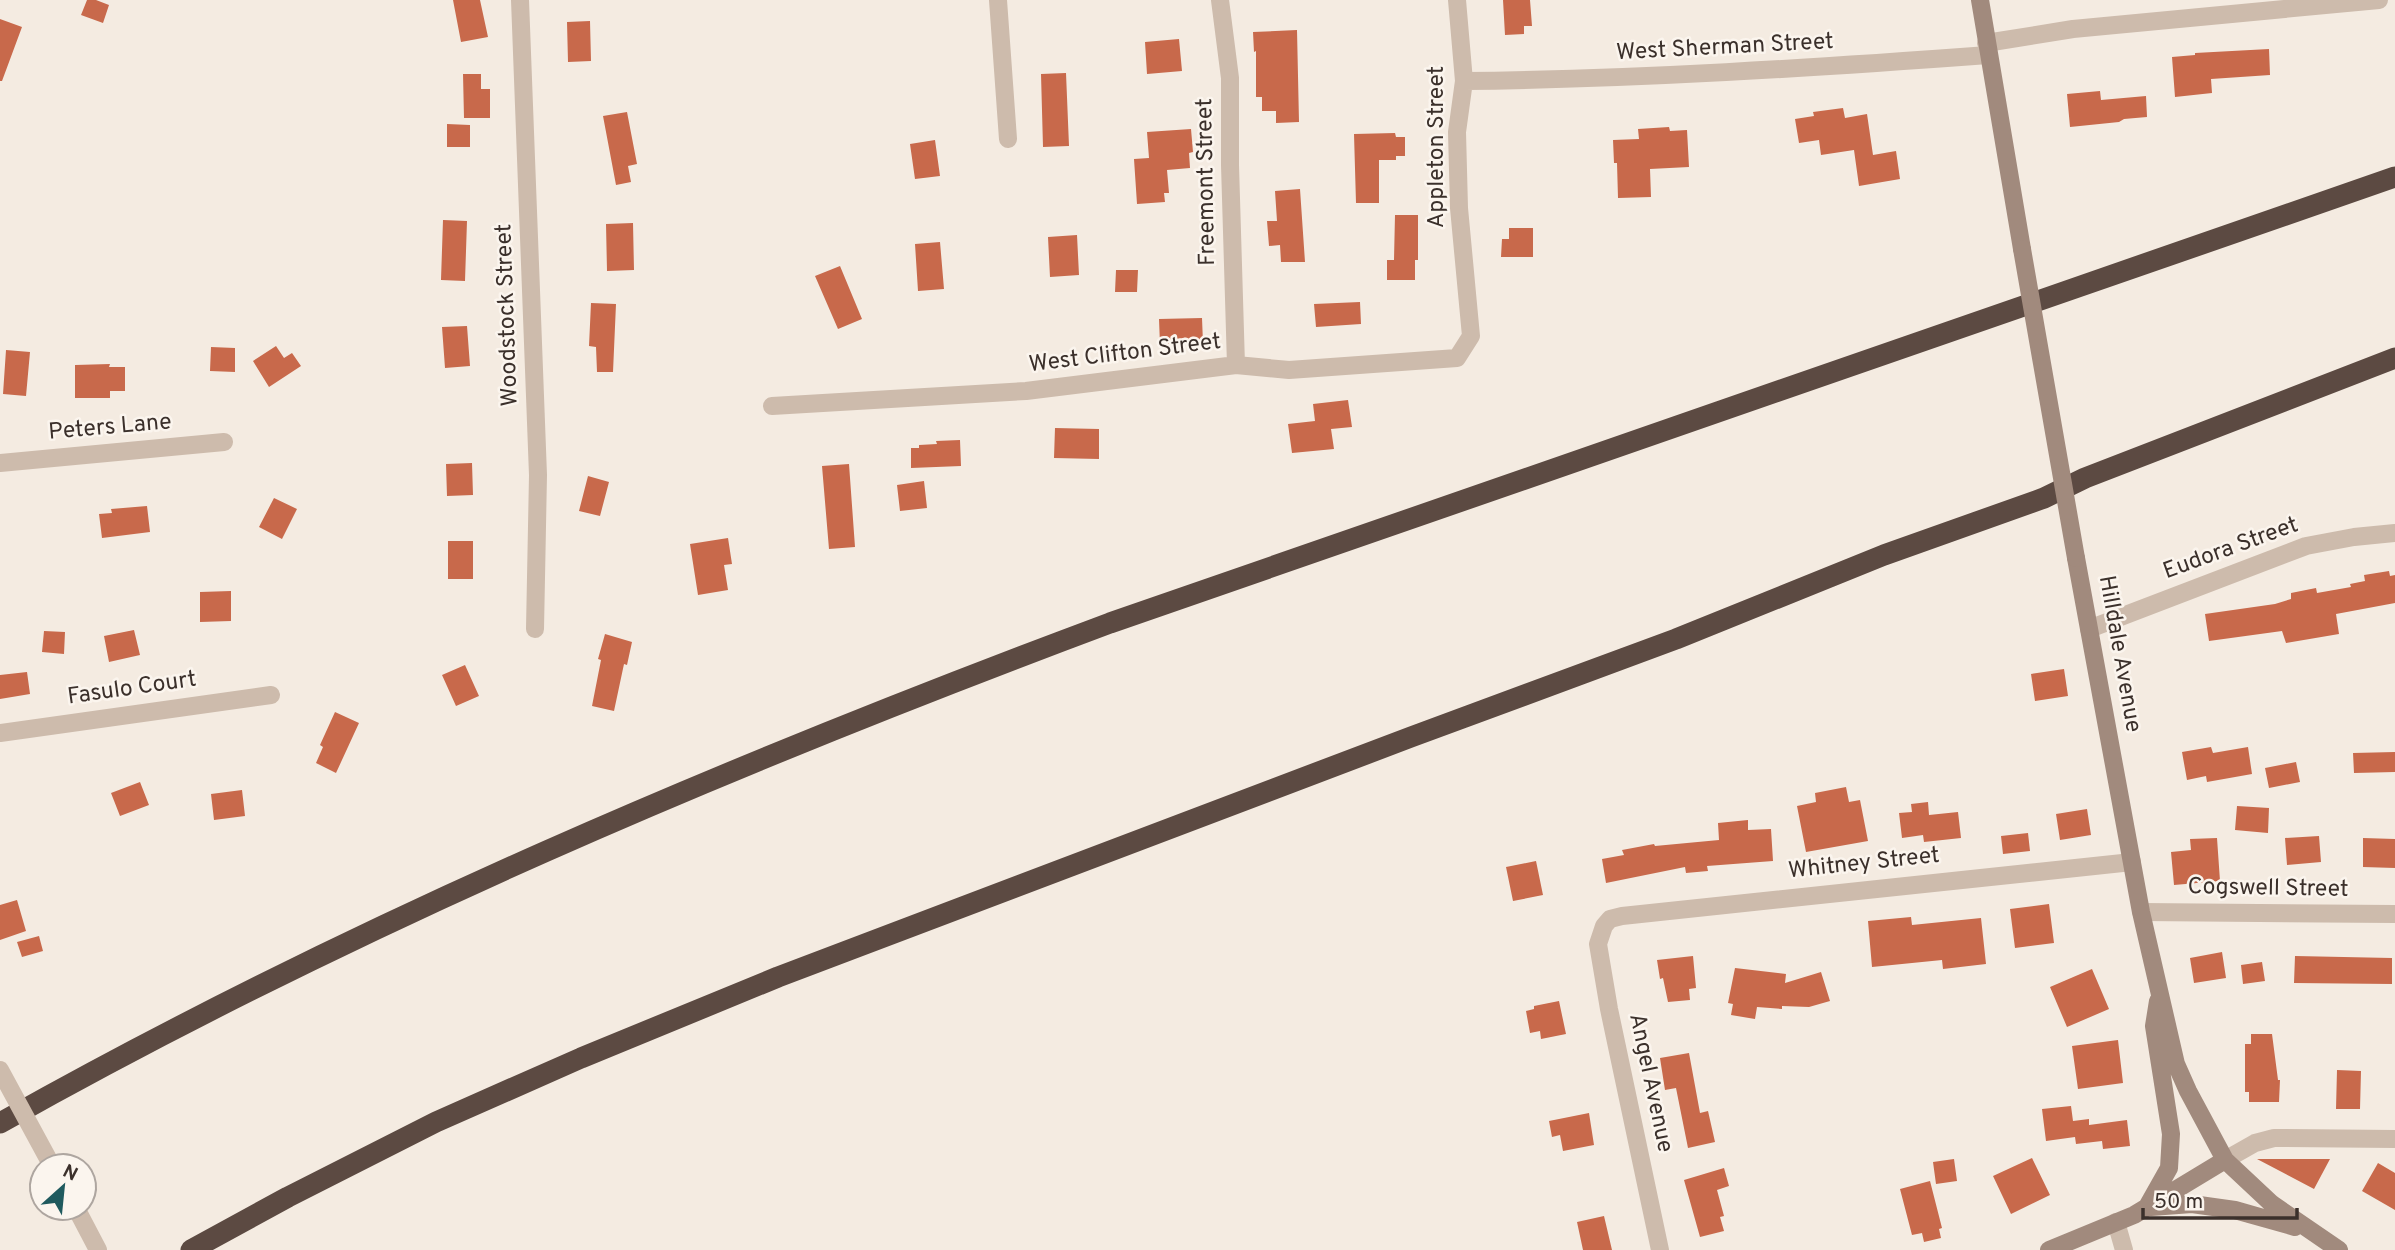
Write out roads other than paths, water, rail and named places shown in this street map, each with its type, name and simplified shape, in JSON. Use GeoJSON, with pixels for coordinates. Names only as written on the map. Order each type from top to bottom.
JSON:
{"type":"FeatureCollection","features":[{"type":"Feature","properties":{"kind":"highway"},"geometry":{"type":"LineString","coordinates":[[0,1124],[229,1001],[404,916],[559,845],[747,764],[936,688],[1110,623],[2395,177]]}},
{"type":"Feature","properties":{"kind":"highway"},"geometry":{"type":"LineString","coordinates":[[191,1250],[436,1122],[581,1058],[778,977],[1676,639],[1884,555],[2044,498],[2085,478],[2395,358]]}},
{"type":"Feature","properties":{"kind":"main road","name":"Hilldale Avenue"},"geometry":{"type":"LineString","coordinates":[[1980,0],[2076,558],[2141,912],[2176,1064],[2225,1160],[2272,1204],[2339,1250]]}},
{"type":"Feature","properties":{"kind":"main road"},"geometry":{"type":"LineString","coordinates":[[2147,1207],[2169,1167],[2171,1133],[2154,1026],[2159,994]]}},
{"type":"Feature","properties":{"kind":"main road"},"geometry":{"type":"LineString","coordinates":[[2049,1250],[2147,1207],[2225,1160]]}},
{"type":"Feature","properties":{"kind":"main road"},"geometry":{"type":"LineString","coordinates":[[2147,1207],[2192,1204],[2235,1210],[2311,1232]]}},
{"type":"Feature","properties":{"kind":"street","name":"Woodstock Street"},"geometry":{"type":"LineString","coordinates":[[520,0],[538,475],[535,629]]}},
{"type":"Feature","properties":{"kind":"street"},"geometry":{"type":"LineString","coordinates":[[998,0],[1008,139]]}},
{"type":"Feature","properties":{"kind":"street","name":"Freemont Street"},"geometry":{"type":"LineString","coordinates":[[1220,0],[1230,78],[1236,365]]}},
{"type":"Feature","properties":{"kind":"street","name":"Appleton Street"},"geometry":{"type":"LineString","coordinates":[[1457,0],[1464,81],[1457,132],[1460,208],[1471,336]]}},
{"type":"Feature","properties":{"kind":"street","name":"West Sherman Street"},"geometry":{"type":"LineString","coordinates":[[1464,81],[1603,79],[1829,68],[1987,49],[2073,29],[2379,0]]}},
{"type":"Feature","properties":{"kind":"street","name":"West Clifton Street"},"geometry":{"type":"LineString","coordinates":[[772,406],[1026,391],[1236,365],[1289,370],[1457,358],[1471,336]]}},
{"type":"Feature","properties":{"kind":"street","name":"Peters Lane"},"geometry":{"type":"LineString","coordinates":[[0,463],[224,442]]}},
{"type":"Feature","properties":{"kind":"street","name":"Eudora Street"},"geometry":{"type":"LineString","coordinates":[[2089,629],[2306,546],[2395,533]]}},
{"type":"Feature","properties":{"kind":"street","name":"Fasulo Court"},"geometry":{"type":"LineString","coordinates":[[0,733],[271,695]]}},
{"type":"Feature","properties":{"kind":"street","name":"Whitney Street"},"geometry":{"type":"LineString","coordinates":[[1604,926],[1610,919],[1622,916],[2132,862]]}},
{"type":"Feature","properties":{"kind":"street","name":"Cogswell Street"},"geometry":{"type":"LineString","coordinates":[[2141,912],[2395,915]]}},
{"type":"Feature","properties":{"kind":"street","name":"Angel Avenue"},"geometry":{"type":"LineString","coordinates":[[1604,926],[1598,944],[1660,1250]]}},
{"type":"Feature","properties":{"kind":"street"},"geometry":{"type":"LineString","coordinates":[[0,1070],[44,1152]]}},
{"type":"Feature","properties":{"kind":"street"},"geometry":{"type":"LineString","coordinates":[[2225,1160],[2255,1143],[2274,1138],[2395,1139]]}},
{"type":"Feature","properties":{"kind":"street"},"geometry":{"type":"LineString","coordinates":[[83,1222],[98,1250]]}},
{"type":"Feature","properties":{"kind":"street"},"geometry":{"type":"LineString","coordinates":[[2116,1222],[2124,1250]]}}]}
